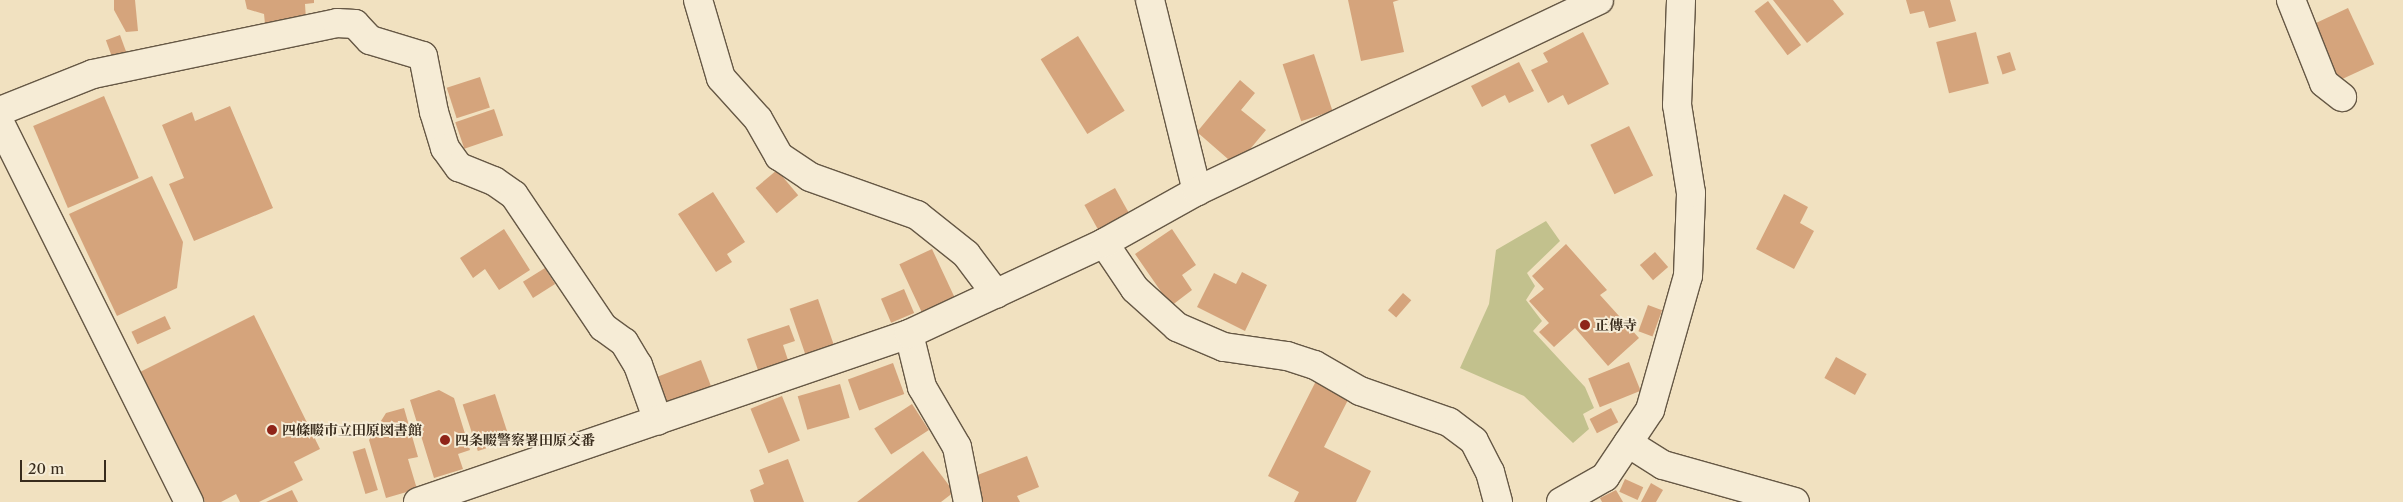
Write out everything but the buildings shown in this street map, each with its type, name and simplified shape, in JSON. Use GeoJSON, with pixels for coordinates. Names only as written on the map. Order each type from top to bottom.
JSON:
{"type":"FeatureCollection","features":[{"type":"Feature","properties":{"kind":"street"},"geometry":{"type":"LineString","coordinates":[[698,0],[721,78],[758,118],[779,156],[810,178],[917,215],[966,254],[996,294]]}},
{"type":"Feature","properties":{"kind":"street"},"geometry":{"type":"LineString","coordinates":[[1150,0],[1197,191]]}},
{"type":"Feature","properties":{"kind":"street"},"geometry":{"type":"LineString","coordinates":[[418,502],[909,334],[1104,243],[1197,191],[1599,0]]}},
{"type":"Feature","properties":{"kind":"street"},"geometry":{"type":"LineString","coordinates":[[1561,502],[1605,477],[1650,410],[1688,276],[1691,193],[1677,104],[1682,0]]}},
{"type":"Feature","properties":{"kind":"street"},"geometry":{"type":"LineString","coordinates":[[2292,0],[2324,83],[2342,97]]}},
{"type":"Feature","properties":{"kind":"street"},"geometry":{"type":"LineString","coordinates":[[0,111],[93,74],[337,23],[355,24],[370,40],[423,56],[434,112],[445,148],[459,166],[494,181],[514,195],[603,327],[624,342],[638,365],[658,421]]}},
{"type":"Feature","properties":{"kind":"street"},"geometry":{"type":"LineString","coordinates":[[0,123],[188,502]]}},
{"type":"Feature","properties":{"kind":"street"},"geometry":{"type":"LineString","coordinates":[[1104,243],[1135,289],[1177,328],[1224,347],[1287,356],[1315,364],[1360,391],[1449,422],[1474,441],[1490,472],[1498,502]]}},
{"type":"Feature","properties":{"kind":"street"},"geometry":{"type":"LineString","coordinates":[[909,334],[922,387],[957,447],[968,502]]}},
{"type":"Feature","properties":{"kind":"street"},"geometry":{"type":"LineString","coordinates":[[1628,443],[1663,465],[1796,502]]}},
{"type":"Feature","properties":{"kind":"shaded area"},"geometry":{"type":"Polygon","coordinates":[[[1546,221],[1560,241],[1527,273],[1535,286],[1526,300],[1542,321],[1533,331],[1585,387],[1594,408],[1583,414],[1589,429],[1573,443],[1524,396],[1460,368],[1489,304],[1496,250],[1546,221]]]}},
{"type":"Feature","properties":{"kind":"place","name":"正傳寺"},"geometry":{"type":"Point","coordinates":[1585,325]}},
{"type":"Feature","properties":{"kind":"place","name":"四條畷市立田原図書館"},"geometry":{"type":"Point","coordinates":[272,430]}},
{"type":"Feature","properties":{"kind":"place","name":"四条畷警察署田原交番"},"geometry":{"type":"Point","coordinates":[445,440]}}]}
